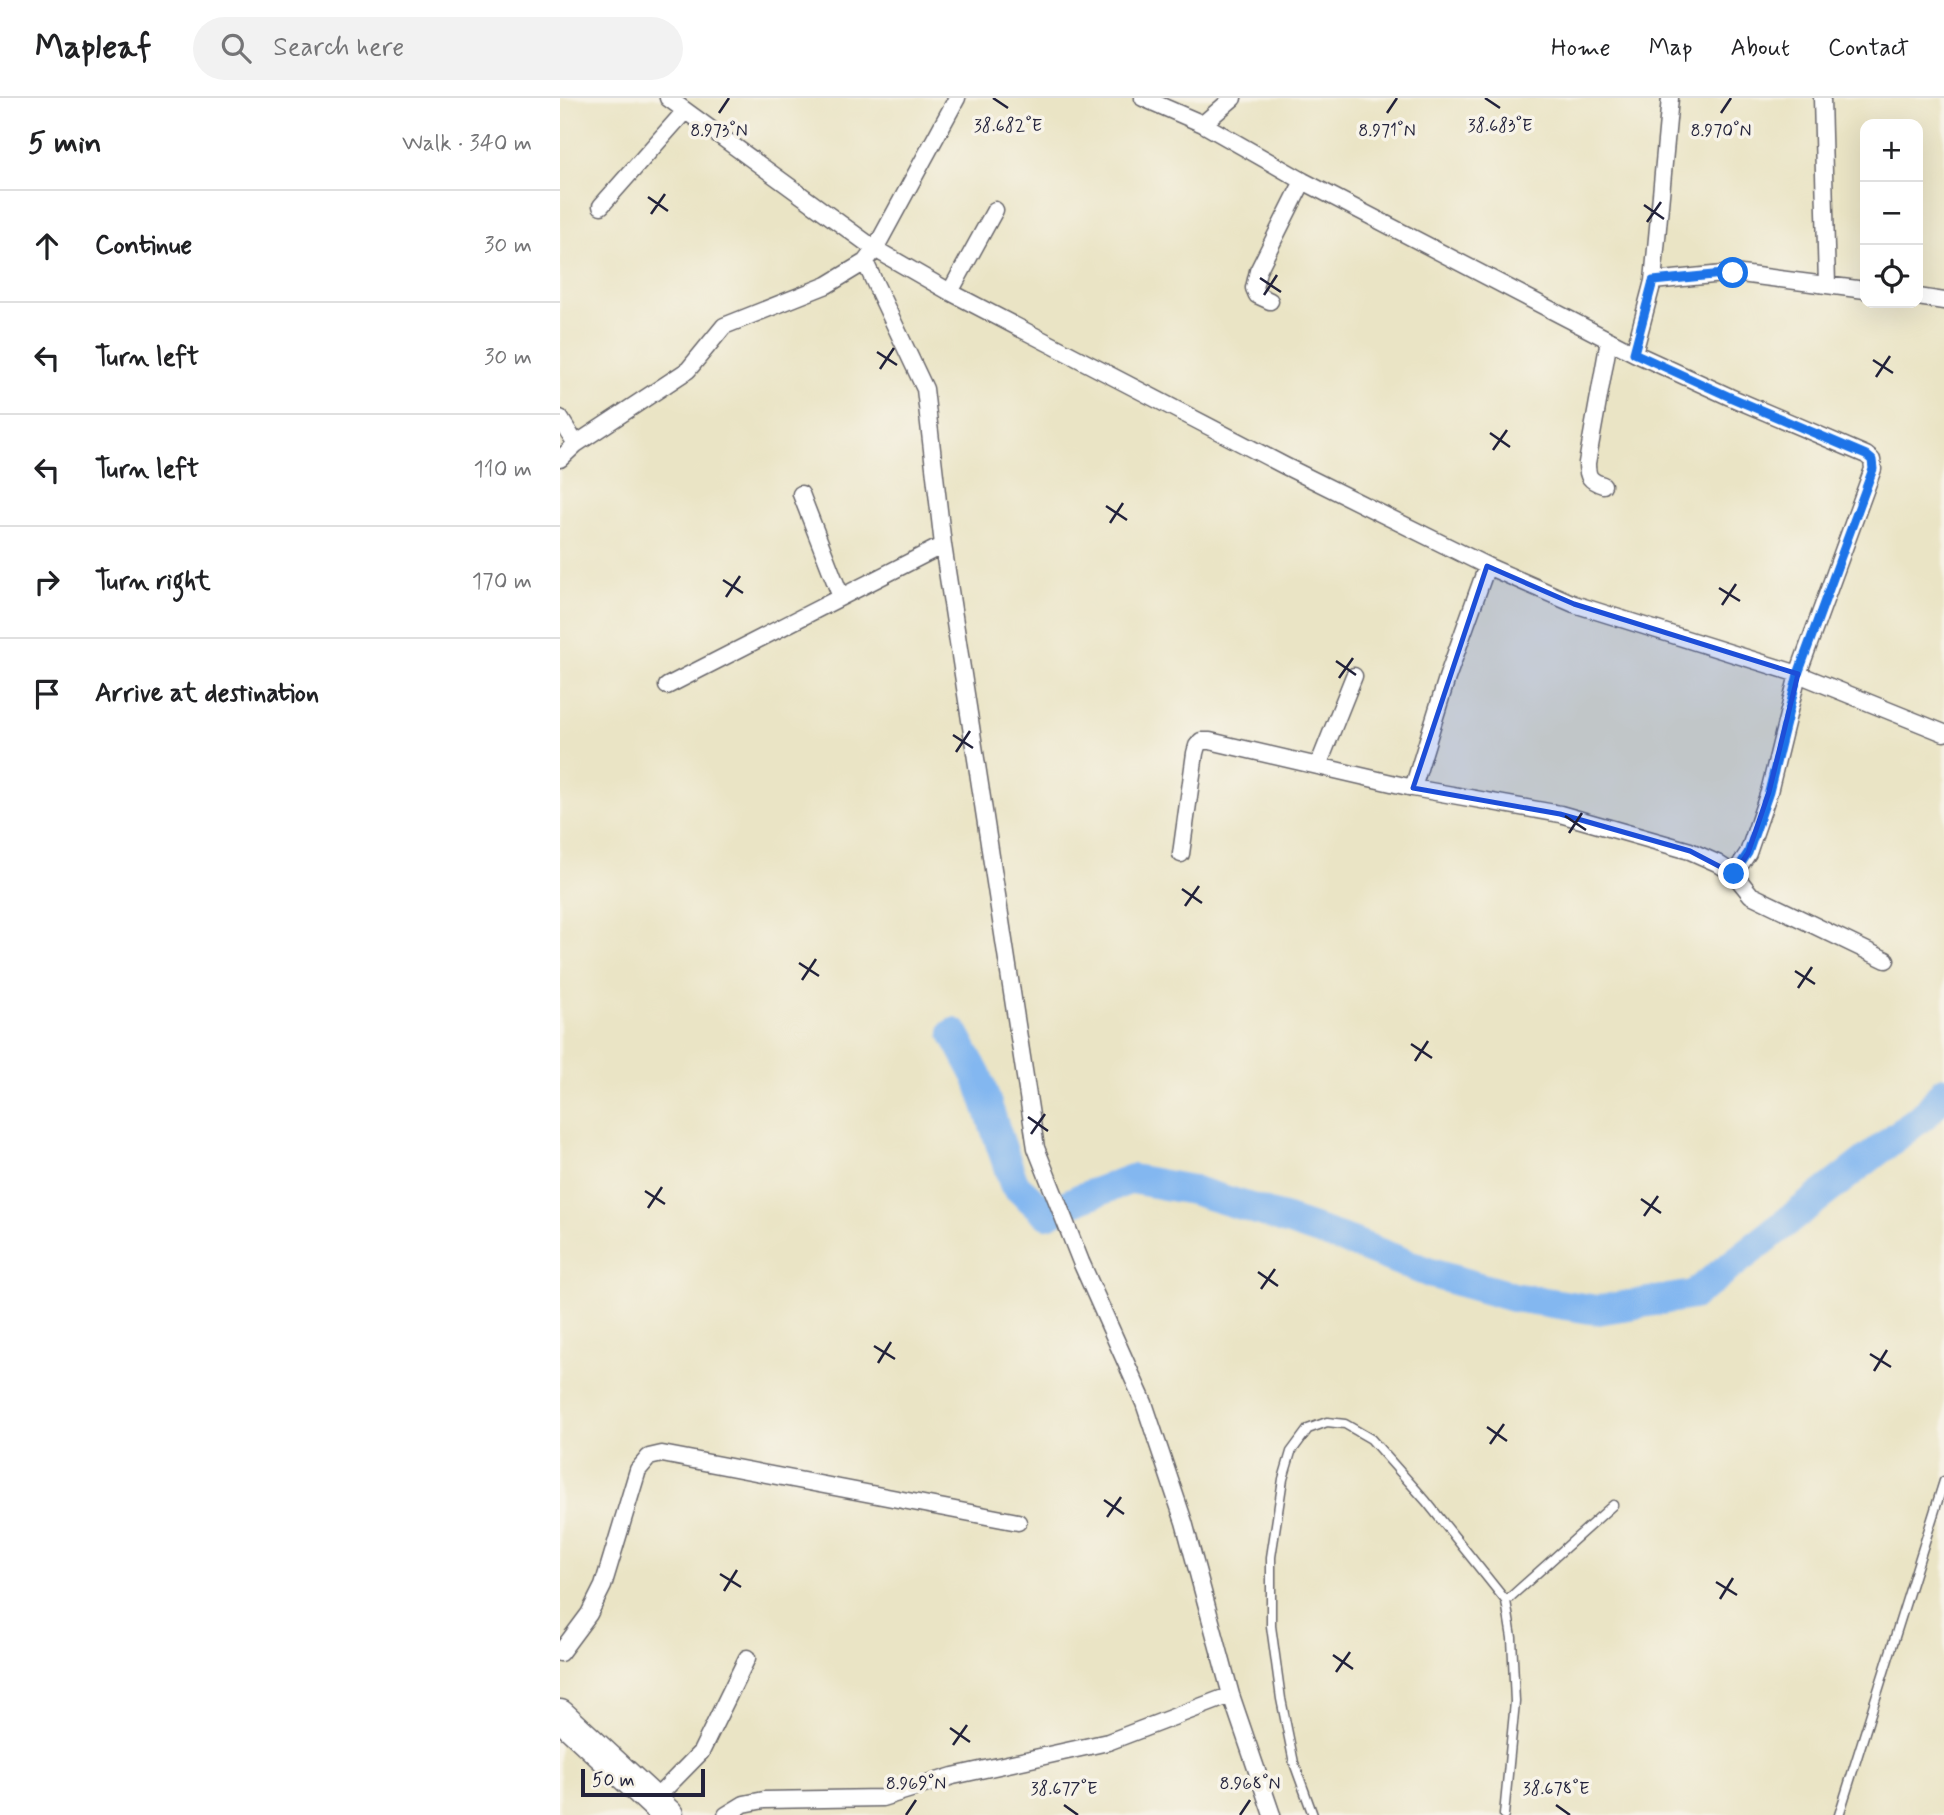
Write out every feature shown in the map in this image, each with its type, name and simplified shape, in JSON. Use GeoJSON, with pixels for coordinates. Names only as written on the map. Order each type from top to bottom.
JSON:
{"type":"FeatureCollection","features":[{"type":"Feature","properties":{"kind":"highway"},"geometry":{"type":"LineString","coordinates":[[560,1715],[660,1810]]}},
{"type":"Feature","properties":{"kind":"street"},"geometry":{"type":"LineString","coordinates":[[668,98],[870,256],[950,292],[1285,466],[1487,566],[1574,604],[1798,674],[1944,733]]}},
{"type":"Feature","properties":{"kind":"street"},"geometry":{"type":"LineString","coordinates":[[560,459],[576,444],[688,370],[724,326],[827,285],[870,256],[957,98]]}},
{"type":"Feature","properties":{"kind":"street"},"geometry":{"type":"LineString","coordinates":[[1143,98],[1203,124],[1303,181],[1634,353],[1866,455],[1872,460],[1873,469],[1798,674],[1769,792],[1748,853],[1734,874]]}},
{"type":"Feature","properties":{"kind":"street"},"geometry":{"type":"LineString","coordinates":[[1203,124],[1233,98]]}},
{"type":"Feature","properties":{"kind":"street"},"geometry":{"type":"LineString","coordinates":[[1822,98],[1827,285]]}},
{"type":"Feature","properties":{"kind":"street"},"geometry":{"type":"LineString","coordinates":[[1634,353],[1653,281],[1669,99]]}},
{"type":"Feature","properties":{"kind":"street"},"geometry":{"type":"LineString","coordinates":[[601,206],[685,111]]}},
{"type":"Feature","properties":{"kind":"street"},"geometry":{"type":"LineString","coordinates":[[1270,301],[1257,295],[1254,282],[1303,181]]}},
{"type":"Feature","properties":{"kind":"street"},"geometry":{"type":"LineString","coordinates":[[950,292],[995,210]]}},
{"type":"Feature","properties":{"kind":"street"},"geometry":{"type":"LineString","coordinates":[[870,256],[925,389],[943,545],[1036,1148],[1081,1262],[1144,1404],[1184,1522],[1231,1695],[1272,1815]]}},
{"type":"Feature","properties":{"kind":"street"},"geometry":{"type":"LineString","coordinates":[[1653,281],[1733,273],[1860,289]]}},
{"type":"Feature","properties":{"kind":"street"},"geometry":{"type":"LineString","coordinates":[[1923,298],[1944,300]]}},
{"type":"Feature","properties":{"kind":"street"},"geometry":{"type":"LineString","coordinates":[[1603,485],[1592,482],[1589,478],[1587,463],[1609,340]]}},
{"type":"Feature","properties":{"kind":"street"},"geometry":{"type":"LineString","coordinates":[[560,418],[576,444]]}},
{"type":"Feature","properties":{"kind":"street"},"geometry":{"type":"LineString","coordinates":[[801,494],[841,597]]}},
{"type":"Feature","properties":{"kind":"street"},"geometry":{"type":"LineString","coordinates":[[667,686],[943,545]]}},
{"type":"Feature","properties":{"kind":"street"},"geometry":{"type":"LineString","coordinates":[[1413,788],[1447,678],[1487,566]]}},
{"type":"Feature","properties":{"kind":"street"},"geometry":{"type":"LineString","coordinates":[[1318,766],[1354,676]]}},
{"type":"Feature","properties":{"kind":"street"},"geometry":{"type":"LineString","coordinates":[[1181,855],[1195,753],[1201,741],[1210,741],[1413,788],[1560,814],[1690,851],[1734,874],[1751,895],[1886,960]]}},
{"type":"Feature","properties":{"kind":"street"},"geometry":{"type":"LineString","coordinates":[[560,1653],[589,1614],[603,1586],[638,1470],[649,1457],[662,1454],[1018,1522]]}},
{"type":"Feature","properties":{"kind":"street"},"geometry":{"type":"LineString","coordinates":[[660,1810],[701,1752],[747,1658]]}},
{"type":"Feature","properties":{"kind":"street"},"geometry":{"type":"LineString","coordinates":[[726,1815],[744,1804],[764,1800],[882,1798],[953,1776],[1108,1742],[1231,1695]]}},
{"type":"Feature","properties":{"kind":"lane"},"geometry":{"type":"LineString","coordinates":[[1314,1815],[1294,1763],[1271,1626],[1271,1557],[1283,1479],[1291,1452],[1308,1429],[1327,1422],[1345,1424],[1371,1439],[1426,1501],[1506,1601],[1512,1638],[1516,1702],[1504,1815]]}},
{"type":"Feature","properties":{"kind":"lane"},"geometry":{"type":"LineString","coordinates":[[1841,1815],[1944,1481]]}},
{"type":"Feature","properties":{"kind":"lane"},"geometry":{"type":"LineString","coordinates":[[1506,1601],[1613,1505]]}},
{"type":"Feature","properties":{"kind":"highlighted area"},"geometry":{"type":"Polygon","coordinates":[[[1487,566],[1574,604],[1798,674],[1769,792],[1748,853],[1734,874],[1690,851],[1560,814],[1413,788],[1487,566]]]}},
{"type":"Feature","properties":{"kind":"waterway"},"geometry":{"type":"LineString","coordinates":[[954,1033],[978,1078],[1014,1184],[1047,1214],[1132,1179],[1192,1190],[1251,1208],[1349,1241],[1430,1273],[1513,1297],[1597,1310],[1693,1295],[1928,1112],[1944,1091]]}},
{"type":"Feature","properties":{"kind":"route"},"geometry":{"type":"LineString","coordinates":[[1733,273],[1653,281],[1634,353],[1866,455],[1872,460],[1873,469],[1798,674],[1769,792],[1748,853],[1734,874]]}}]}
